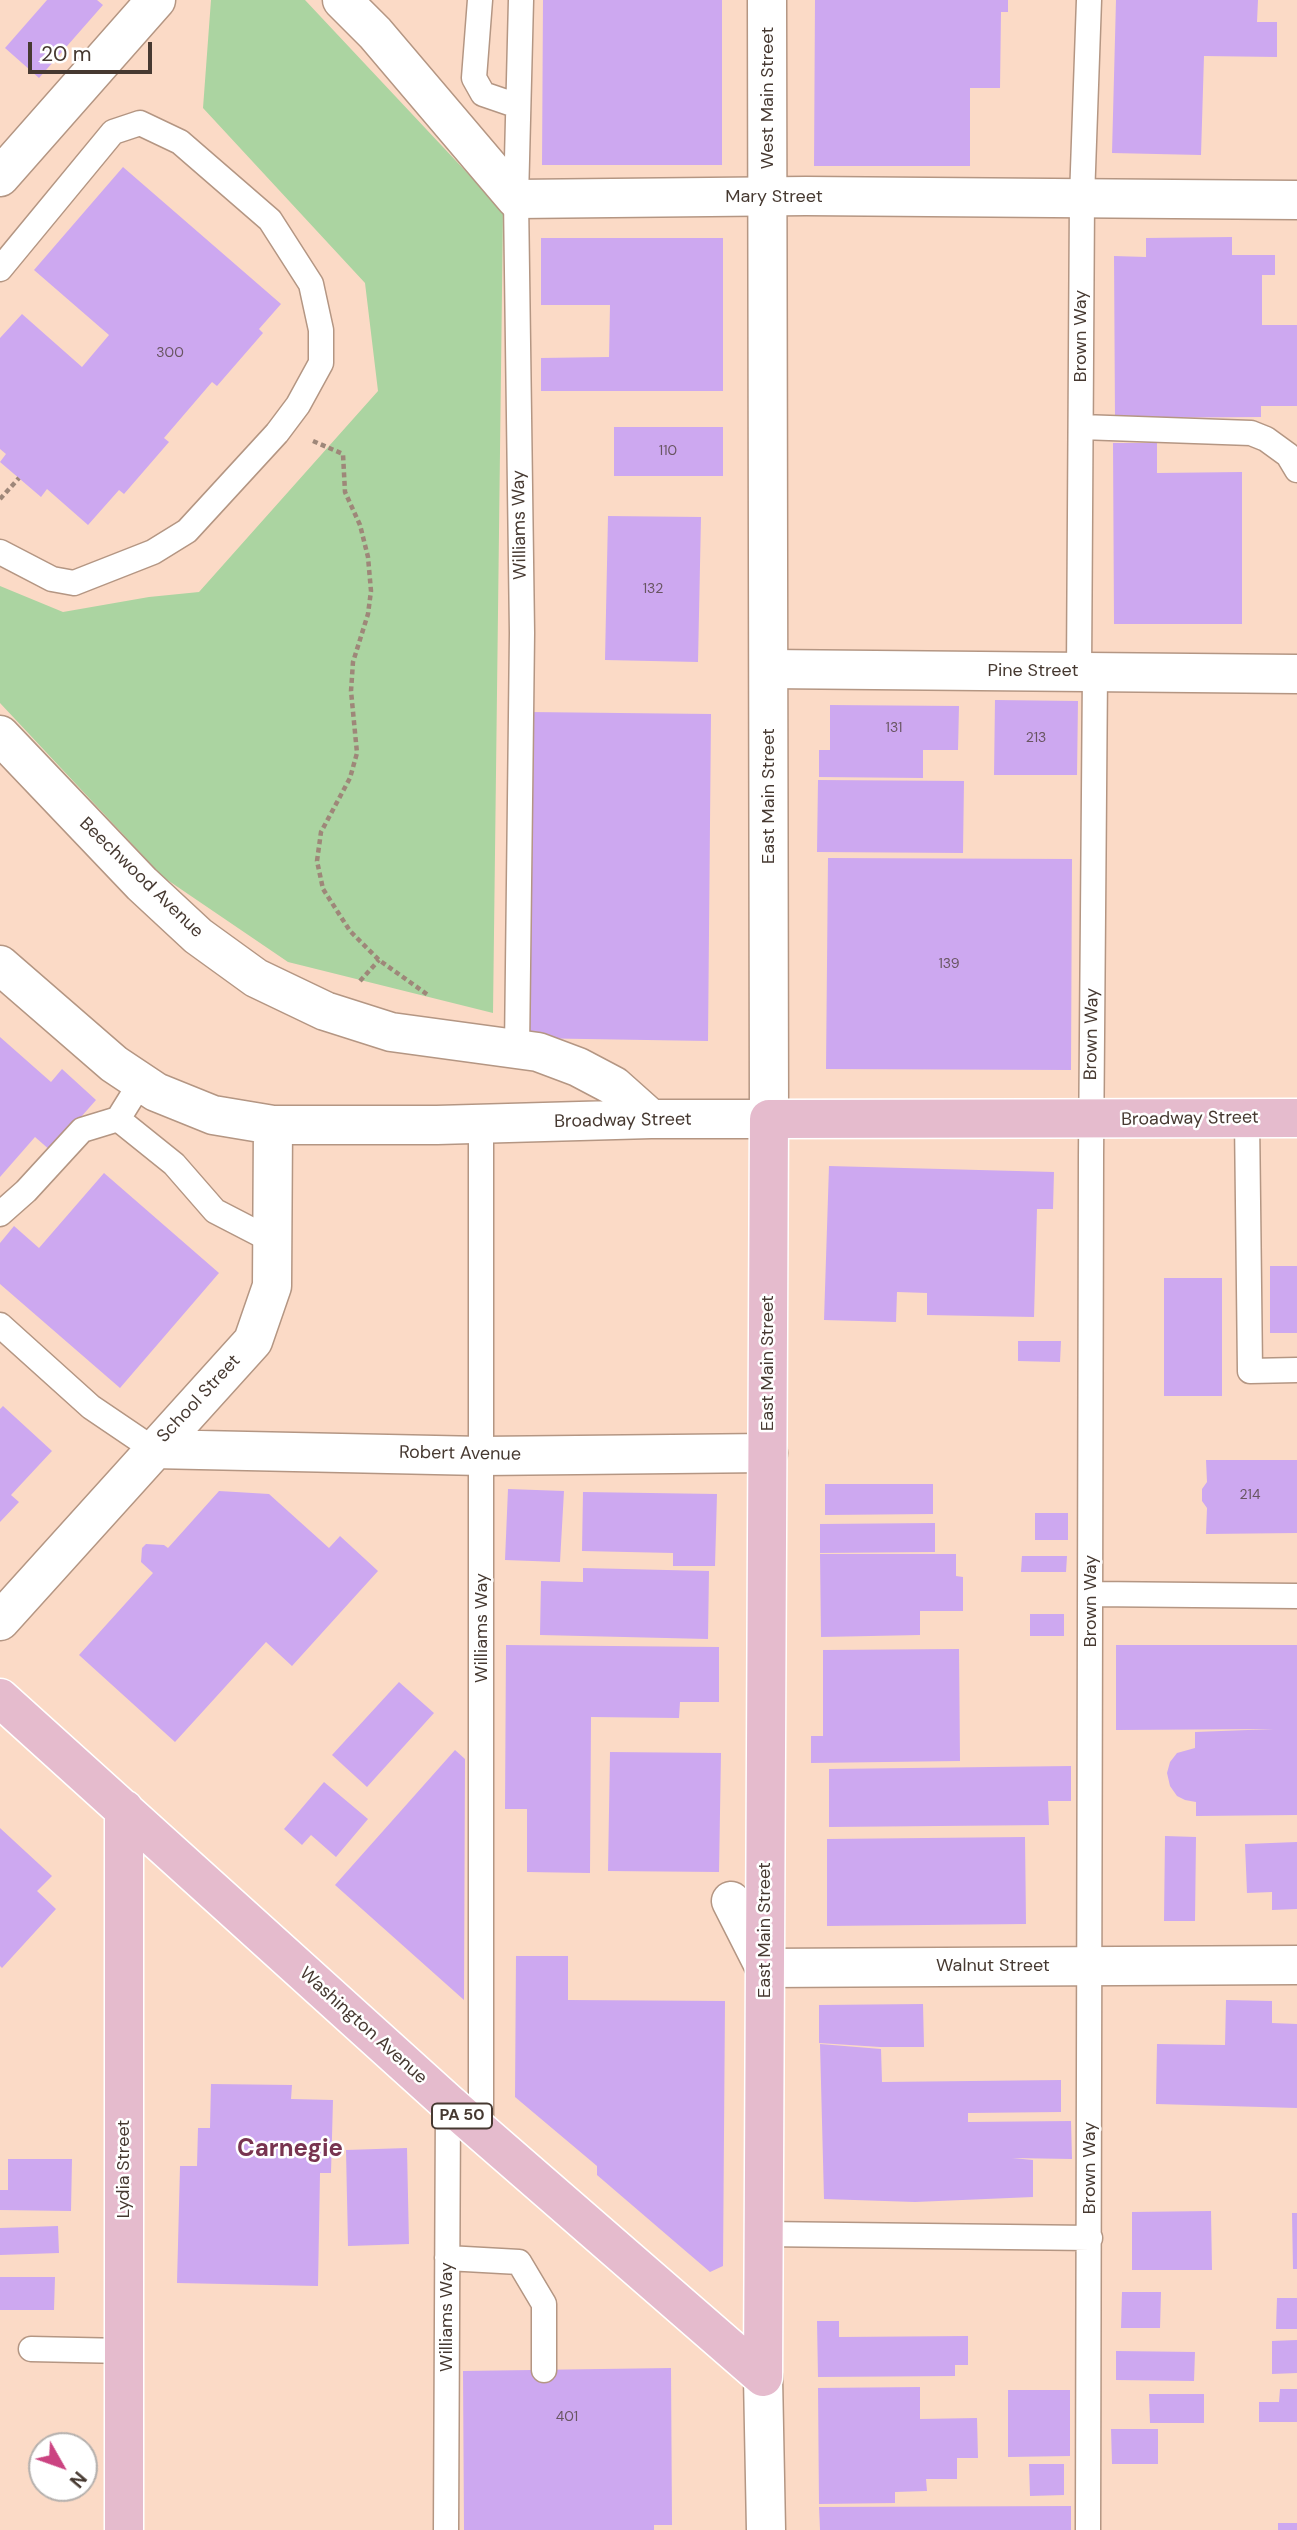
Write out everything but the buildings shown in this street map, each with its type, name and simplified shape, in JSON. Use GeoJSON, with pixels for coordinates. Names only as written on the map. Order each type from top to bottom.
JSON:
{"type":"FeatureCollection","features":[{"type":"Feature","properties":{"kind":"main road","name":"Broadway Street"},"geometry":{"type":"LineString","coordinates":[[769,1119],[1297,1118]]}},
{"type":"Feature","properties":{"kind":"main road","name":"East Main Street"},"geometry":{"type":"LineString","coordinates":[[763,2377],[769,1119]]}},
{"type":"Feature","properties":{"kind":"main road","name":"Washington Avenue"},"geometry":{"type":"LineString","coordinates":[[0,1698],[448,2103],[763,2377]]}},
{"type":"Feature","properties":{"kind":"main road","name":"Lydia Street"},"geometry":{"type":"LineString","coordinates":[[124,1809],[124,2530]]}},
{"type":"Feature","properties":{"kind":"street"},"geometry":{"type":"LineString","coordinates":[[0,177],[156,0]]}},
{"type":"Feature","properties":{"kind":"street"},"geometry":{"type":"LineString","coordinates":[[342,0],[375,33],[516,200]]}},
{"type":"Feature","properties":{"kind":"street","name":"West Main Street"},"geometry":{"type":"LineString","coordinates":[[767,0],[769,196]]}},
{"type":"Feature","properties":{"kind":"street","name":"Mary Street"},"geometry":{"type":"LineString","coordinates":[[516,200],[769,196],[1297,200]]}},
{"type":"Feature","properties":{"kind":"street","name":"East Main Street"},"geometry":{"type":"LineString","coordinates":[[769,196],[769,1119]]}},
{"type":"Feature","properties":{"kind":"street","name":"Pine Street"},"geometry":{"type":"LineString","coordinates":[[769,669],[1297,674]]}},
{"type":"Feature","properties":{"kind":"street","name":"Beechwood Avenue"},"geometry":{"type":"LineString","coordinates":[[0,735],[142,884],[198,936],[256,978],[325,1011],[391,1032],[538,1052],[614,1086],[651,1119]]}},
{"type":"Feature","properties":{"kind":"street","name":"Broadway Street"},"geometry":{"type":"LineString","coordinates":[[0,965],[114,1064],[156,1092],[214,1115],[273,1125],[769,1119]]}},
{"type":"Feature","properties":{"kind":"street","name":"School Street"},"geometry":{"type":"LineString","coordinates":[[0,1621],[253,1341],[272,1286],[273,1125]]}},
{"type":"Feature","properties":{"kind":"street","name":"Robert Avenue"},"geometry":{"type":"LineString","coordinates":[[153,1449],[482,1456],[768,1453]]}},
{"type":"Feature","properties":{"kind":"street"},"geometry":{"type":"LineString","coordinates":[[731,1901],[765,1968]]}},
{"type":"Feature","properties":{"kind":"street","name":"Walnut Street"},"geometry":{"type":"LineString","coordinates":[[765,1968],[1297,1965]]}},
{"type":"Feature","properties":{"kind":"street","name":"East Main Street"},"geometry":{"type":"LineString","coordinates":[[763,2377],[766,2530]]}},
{"type":"Feature","properties":{"kind":"lane"},"geometry":{"type":"LineString","coordinates":[[480,0],[474,78],[483,94],[518,106]]}},
{"type":"Feature","properties":{"kind":"lane","name":"Williams Way"},"geometry":{"type":"LineString","coordinates":[[517,1049],[522,633],[516,200],[521,0]]}},
{"type":"Feature","properties":{"kind":"lane","name":"Brown Way"},"geometry":{"type":"LineString","coordinates":[[1088,2530],[1092,1120],[1087,672],[1081,427],[1082,198],[1089,0]]}},
{"type":"Feature","properties":{"kind":"lane"},"geometry":{"type":"LineString","coordinates":[[0,269],[113,132],[140,123],[180,142],[270,220],[311,284],[321,330],[321,363],[298,405],[277,433],[187,531],[153,552],[74,583],[52,579],[0,552]]}},
{"type":"Feature","properties":{"kind":"lane"},"geometry":{"type":"LineString","coordinates":[[1081,427],[1251,433],[1266,439],[1288,456],[1297,470]]}},
{"type":"Feature","properties":{"kind":"lane"},"geometry":{"type":"LineString","coordinates":[[0,1214],[26,1191],[82,1130],[118,1119],[141,1082]]}},
{"type":"Feature","properties":{"kind":"lane"},"geometry":{"type":"LineString","coordinates":[[1247,1118],[1250,1371],[1297,1370]]}},
{"type":"Feature","properties":{"kind":"lane"},"geometry":{"type":"LineString","coordinates":[[118,1119],[174,1164],[215,1211],[273,1241]]}},
{"type":"Feature","properties":{"kind":"lane","name":"Williams Way"},"geometry":{"type":"LineString","coordinates":[[481,1124],[481,2132]]}},
{"type":"Feature","properties":{"kind":"lane"},"geometry":{"type":"LineString","coordinates":[[0,1325],[91,1407],[153,1449]]}},
{"type":"Feature","properties":{"kind":"lane"},"geometry":{"type":"LineString","coordinates":[[1091,1594],[1297,1596]]}},
{"type":"Feature","properties":{"kind":"lane","name":"Williams Way"},"geometry":{"type":"LineString","coordinates":[[446,2530],[448,2103]]}},
{"type":"Feature","properties":{"kind":"lane"},"geometry":{"type":"LineString","coordinates":[[763,2234],[1090,2238]]}},
{"type":"Feature","properties":{"kind":"lane"},"geometry":{"type":"LineString","coordinates":[[447,2258],[519,2262],[544,2304],[544,2370]]}},
{"type":"Feature","properties":{"kind":"lane"},"geometry":{"type":"LineString","coordinates":[[31,2348],[124,2351]]}},
{"type":"Feature","properties":{"kind":"path"},"geometry":{"type":"LineString","coordinates":[[298,405],[312,441],[342,454],[345,492],[360,525],[368,557],[371,591],[368,614],[352,672],[356,753],[350,778],[321,832],[317,861],[323,889],[350,932],[379,960],[438,1002]]}},
{"type":"Feature","properties":{"kind":"path"},"geometry":{"type":"LineString","coordinates":[[0,499],[19,478]]}},
{"type":"Feature","properties":{"kind":"path"},"geometry":{"type":"LineString","coordinates":[[352,990],[379,960]]}},
{"type":"Feature","properties":{"kind":"green space"},"geometry":{"type":"Polygon","coordinates":[[[211,0],[305,0],[503,211],[493,1013],[288,962],[163,877],[0,703],[0,586],[63,612],[149,597],[199,592],[378,391],[365,283],[203,108],[211,0]]]}},
{"type":"Feature","properties":{"kind":"district","name":"Carnegie"},"geometry":{"type":"Point","coordinates":[290,2150]}}]}
